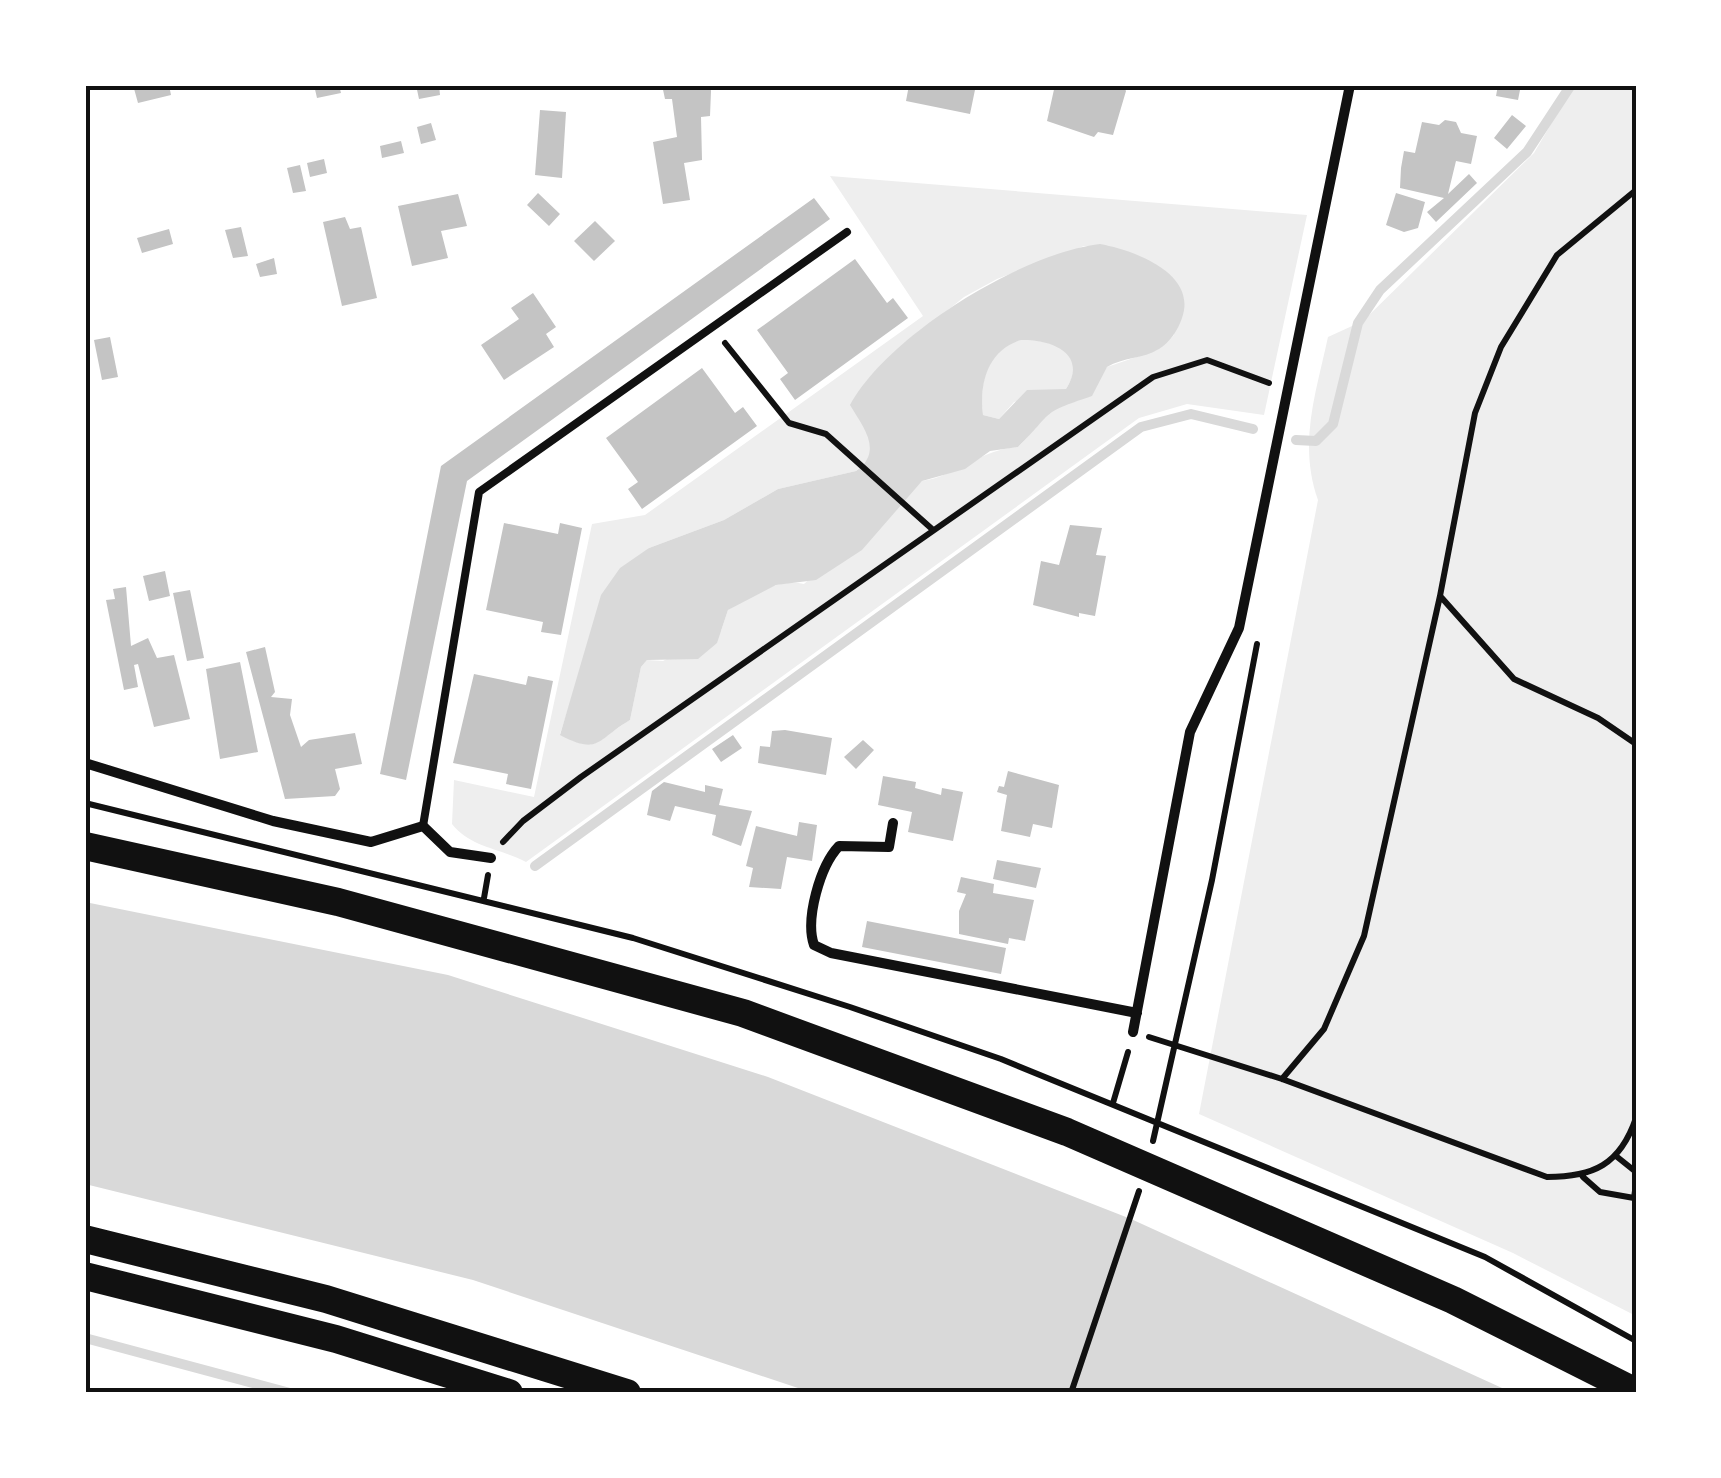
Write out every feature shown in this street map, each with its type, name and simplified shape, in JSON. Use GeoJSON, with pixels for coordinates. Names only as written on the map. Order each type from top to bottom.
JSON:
{"type":"FeatureCollection","features":[{"type":"Feature","properties":{"kind":"highway"},"geometry":{"type":"LineString","coordinates":[[85,846],[338,902],[742,1013],[1067,1132],[1453,1300],[1636,1392]]}},
{"type":"Feature","properties":{"kind":"highway"},"geometry":{"type":"LineString","coordinates":[[85,1239],[326,1298],[627,1393]]}},
{"type":"Feature","properties":{"kind":"highway"},"geometry":{"type":"LineString","coordinates":[[85,1276],[336,1340],[509,1393]]}},
{"type":"Feature","properties":{"kind":"street"},"geometry":{"type":"LineString","coordinates":[[1132,1032],[1190,732],[1238,628],[1350,85]]}},
{"type":"Feature","properties":{"kind":"street"},"geometry":{"type":"LineString","coordinates":[[85,762],[273,822],[371,842],[423,826],[450,852],[491,858]]}},
{"type":"Feature","properties":{"kind":"street"},"geometry":{"type":"LineString","coordinates":[[893,823],[889,847],[838,846],[828,858],[809,931],[814,944],[831,954],[1138,1013]]}},
{"type":"Feature","properties":{"kind":"lane"},"geometry":{"type":"LineString","coordinates":[[423,826],[480,492],[847,232]]}},
{"type":"Feature","properties":{"kind":"path"},"geometry":{"type":"LineString","coordinates":[[1282,1079],[1324,1029],[1364,936],[1440,596],[1475,413],[1501,347],[1558,255],[1636,190]]}},
{"type":"Feature","properties":{"kind":"path"},"geometry":{"type":"LineString","coordinates":[[712,327],[788,424],[826,434],[932,529]]}},
{"type":"Feature","properties":{"kind":"path"},"geometry":{"type":"LineString","coordinates":[[484,898],[491,858],[523,821],[1110,403],[1181,365],[1208,360],[1289,390]]}},
{"type":"Feature","properties":{"kind":"path"},"geometry":{"type":"LineString","coordinates":[[1440,596],[1514,680],[1598,718],[1636,744]]}},
{"type":"Feature","properties":{"kind":"path"},"geometry":{"type":"LineString","coordinates":[[1152,1146],[1208,899],[1260,634]]}},
{"type":"Feature","properties":{"kind":"path"},"geometry":{"type":"LineString","coordinates":[[1132,1032],[1282,1079],[1547,1176],[1583,1177],[1616,1156],[1636,1118]]}},
{"type":"Feature","properties":{"kind":"path"},"geometry":{"type":"LineString","coordinates":[[1113,1103],[1123,1071]]}},
{"type":"Feature","properties":{"kind":"path"},"geometry":{"type":"LineString","coordinates":[[1616,1156],[1636,1172]]}},
{"type":"Feature","properties":{"kind":"path"},"geometry":{"type":"LineString","coordinates":[[1583,1177],[1600,1192],[1634,1198],[1636,1184]]}},
{"type":"Feature","properties":{"kind":"path"},"geometry":{"type":"LineString","coordinates":[[1071,1393],[1141,1184]]}},
{"type":"Feature","properties":{"kind":"shaded area"},"geometry":{"type":"Polygon","coordinates":[[[1574,85],[1636,85],[1636,1316],[1513,1253],[1199,1114],[1318,500],[1309,438],[1328,337],[1363,321],[1534,153],[1574,85]]]}},
{"type":"Feature","properties":{"kind":"shaded area"},"geometry":{"type":"Polygon","coordinates":[[[830,176],[1307,215],[1264,415],[1187,404],[1139,418],[526,862],[460,832],[452,824],[454,780],[534,797],[592,524],[645,515],[923,316],[830,176]],[[1084,246],[997,279],[964,297],[889,358],[870,437],[871,456],[856,471],[778,489],[724,520],[649,548],[595,627],[560,734],[583,744],[604,739],[630,720],[641,667],[647,660],[663,661],[721,631],[728,610],[755,594],[774,586],[804,584],[922,481],[947,474],[992,452],[1018,447],[1050,412],[1077,401],[1107,367],[1157,350],[1174,335],[1176,282],[1145,259],[1084,246]]]}},
{"type":"Feature","properties":{"kind":"shaded area"},"geometry":{"type":"Polygon","coordinates":[[[1100,244],[1114,247],[1145,258],[1172,276],[1181,288],[1184,302],[1182,318],[1170,339],[1153,352],[1107,367],[1092,396],[1055,411],[1018,447],[990,451],[965,469],[922,481],[862,550],[816,580],[776,585],[728,610],[717,643],[698,659],[647,660],[641,667],[630,720],[604,739],[583,744],[560,735],[601,595],[620,568],[649,548],[724,520],[778,489],[856,471],[869,455],[870,447],[850,405],[868,378],[925,326],[960,302],[1033,263],[1100,244]],[[1021,340],[1001,351],[988,369],[983,415],[999,419],[1027,390],[1066,389],[1072,377],[1070,357],[1044,342],[1021,340]]]}},
{"type":"Feature","properties":{"kind":"shaded area"},"geometry":{"type":"Polygon","coordinates":[[[1020,340],[1044,342],[1064,350],[1073,365],[1066,389],[1014,402],[999,419],[983,415],[982,391],[988,369],[1000,351],[1020,340]]]}},
{"type":"Feature","properties":{"kind":"shaded area"},"geometry":{"type":"Polygon","coordinates":[[[85,902],[448,975],[768,1077],[1131,1219],[1513,1393],[813,1393],[473,1280],[85,1184],[85,902]]]}},
{"type":"Feature","properties":{"kind":"building"},"geometry":{"type":"Polygon","coordinates":[[[133,85],[169,85],[171,95],[138,103],[133,85]]]}},
{"type":"Feature","properties":{"kind":"building"},"geometry":{"type":"Polygon","coordinates":[[[314,85],[339,85],[341,93],[317,98],[314,85]]]}},
{"type":"Feature","properties":{"kind":"building"},"geometry":{"type":"Polygon","coordinates":[[[416,85],[439,85],[440,95],[419,99],[416,85]]]}},
{"type":"Feature","properties":{"kind":"building"},"geometry":{"type":"Polygon","coordinates":[[[662,85],[710,85],[711,91],[710,116],[701,117],[702,160],[684,163],[690,200],[663,204],[653,142],[677,137],[672,99],[665,99],[662,85]]]}},
{"type":"Feature","properties":{"kind":"building"},"geometry":{"type":"Polygon","coordinates":[[[909,85],[976,85],[970,114],[906,101],[909,85]]]}},
{"type":"Feature","properties":{"kind":"building"},"geometry":{"type":"Polygon","coordinates":[[[1055,85],[1123,85],[1126,91],[1113,135],[1098,132],[1094,137],[1047,121],[1055,85]]]}},
{"type":"Feature","properties":{"kind":"building"},"geometry":{"type":"Polygon","coordinates":[[[1498,85],[1521,85],[1518,100],[1496,96],[1498,85]]]}},
{"type":"Feature","properties":{"kind":"building"},"geometry":{"type":"Polygon","coordinates":[[[540,110],[566,112],[562,178],[535,175],[540,110]]]}},
{"type":"Feature","properties":{"kind":"building"},"geometry":{"type":"Polygon","coordinates":[[[1512,115],[1526,126],[1507,149],[1494,138],[1512,115]]]}},
{"type":"Feature","properties":{"kind":"building"},"geometry":{"type":"Polygon","coordinates":[[[1445,120],[1456,122],[1461,133],[1477,136],[1471,164],[1456,161],[1448,194],[1469,174],[1477,183],[1436,222],[1427,212],[1444,198],[1400,188],[1401,168],[1404,151],[1415,153],[1422,122],[1439,125],[1445,120]]]}},
{"type":"Feature","properties":{"kind":"building"},"geometry":{"type":"Polygon","coordinates":[[[431,123],[436,140],[421,144],[417,127],[431,123]]]}},
{"type":"Feature","properties":{"kind":"building"},"geometry":{"type":"Polygon","coordinates":[[[401,141],[404,153],[382,158],[380,146],[401,141]]]}},
{"type":"Feature","properties":{"kind":"building"},"geometry":{"type":"Polygon","coordinates":[[[324,159],[327,173],[310,177],[307,163],[324,159]]]}},
{"type":"Feature","properties":{"kind":"building"},"geometry":{"type":"Polygon","coordinates":[[[300,165],[306,191],[293,193],[287,168],[300,165]]]}},
{"type":"Feature","properties":{"kind":"building"},"geometry":{"type":"Polygon","coordinates":[[[538,193],[560,214],[549,226],[527,205],[538,193]]]}},
{"type":"Feature","properties":{"kind":"building"},"geometry":{"type":"Polygon","coordinates":[[[1396,193],[1425,202],[1418,228],[1404,232],[1386,225],[1396,193]]]}},
{"type":"Feature","properties":{"kind":"building"},"geometry":{"type":"Polygon","coordinates":[[[458,194],[467,226],[441,231],[448,258],[412,266],[398,206],[458,194]]]}},
{"type":"Feature","properties":{"kind":"building"},"geometry":{"type":"Polygon","coordinates":[[[814,198],[830,219],[467,481],[406,780],[380,774],[441,466],[814,198]]]}},
{"type":"Feature","properties":{"kind":"building"},"geometry":{"type":"Polygon","coordinates":[[[345,217],[350,229],[361,227],[377,298],[342,306],[323,222],[345,217]]]}},
{"type":"Feature","properties":{"kind":"building"},"geometry":{"type":"Polygon","coordinates":[[[595,221],[615,241],[594,261],[574,241],[595,221]]]}},
{"type":"Feature","properties":{"kind":"building"},"geometry":{"type":"Polygon","coordinates":[[[241,227],[248,256],[233,258],[225,230],[241,227]]]}},
{"type":"Feature","properties":{"kind":"building"},"geometry":{"type":"Polygon","coordinates":[[[169,229],[173,244],[142,253],[137,238],[169,229]]]}},
{"type":"Feature","properties":{"kind":"building"},"geometry":{"type":"Polygon","coordinates":[[[274,258],[277,274],[260,277],[256,264],[274,258]]]}},
{"type":"Feature","properties":{"kind":"building"},"geometry":{"type":"Polygon","coordinates":[[[855,259],[887,303],[893,298],[908,318],[795,400],[780,379],[788,373],[757,330],[855,259]]]}},
{"type":"Feature","properties":{"kind":"building"},"geometry":{"type":"Polygon","coordinates":[[[533,293],[556,327],[546,334],[554,347],[504,380],[481,345],[519,319],[511,308],[533,293]]]}},
{"type":"Feature","properties":{"kind":"building"},"geometry":{"type":"Polygon","coordinates":[[[110,337],[118,377],[102,380],[94,340],[110,337]]]}},
{"type":"Feature","properties":{"kind":"building"},"geometry":{"type":"Polygon","coordinates":[[[702,368],[735,413],[743,407],[757,426],[642,509],[628,489],[638,482],[606,438],[702,368]]]}},
{"type":"Feature","properties":{"kind":"building"},"geometry":{"type":"Polygon","coordinates":[[[504,523],[558,534],[560,523],[582,528],[561,635],[541,632],[543,622],[486,610],[504,523]]]}},
{"type":"Feature","properties":{"kind":"building"},"geometry":{"type":"Polygon","coordinates":[[[1070,525],[1102,528],[1096,555],[1106,556],[1095,616],[1079,613],[1079,617],[1033,605],[1041,561],[1059,565],[1070,525]]]}},
{"type":"Feature","properties":{"kind":"building"},"geometry":{"type":"Polygon","coordinates":[[[165,571],[170,596],[149,601],[143,576],[165,571]]]}},
{"type":"Feature","properties":{"kind":"building"},"geometry":{"type":"Polygon","coordinates":[[[126,587],[131,646],[148,638],[157,658],[174,655],[190,719],[154,727],[138,664],[134,665],[138,687],[124,690],[106,600],[115,599],[113,589],[126,587]]]}},
{"type":"Feature","properties":{"kind":"building"},"geometry":{"type":"Polygon","coordinates":[[[190,590],[204,658],[187,661],[173,593],[190,590]]]}},
{"type":"Feature","properties":{"kind":"building"},"geometry":{"type":"Polygon","coordinates":[[[265,647],[275,692],[271,697],[292,699],[290,715],[301,747],[309,740],[355,733],[362,764],[335,769],[340,789],[335,796],[285,799],[246,652],[265,647]]]}},
{"type":"Feature","properties":{"kind":"building"},"geometry":{"type":"Polygon","coordinates":[[[240,662],[258,752],[220,759],[206,669],[240,662]]]}},
{"type":"Feature","properties":{"kind":"building"},"geometry":{"type":"Polygon","coordinates":[[[474,674],[526,685],[528,676],[553,681],[531,789],[506,784],[508,774],[453,763],[474,674]]]}},
{"type":"Feature","properties":{"kind":"building"},"geometry":{"type":"Polygon","coordinates":[[[772,731],[832,738],[826,775],[758,763],[760,746],[770,747],[772,731]]]}},
{"type":"Feature","properties":{"kind":"building"},"geometry":{"type":"Polygon","coordinates":[[[733,735],[742,748],[721,762],[712,749],[733,735]]]}},
{"type":"Feature","properties":{"kind":"building"},"geometry":{"type":"Polygon","coordinates":[[[863,740],[874,750],[856,769],[844,757],[863,740]]]}},
{"type":"Feature","properties":{"kind":"building"},"geometry":{"type":"Polygon","coordinates":[[[1008,771],[1059,785],[1052,828],[1033,824],[1030,837],[1001,831],[1007,795],[997,792],[999,786],[1004,787],[1008,771]]]}},
{"type":"Feature","properties":{"kind":"building"},"geometry":{"type":"Polygon","coordinates":[[[883,776],[916,782],[915,788],[941,795],[942,788],[963,792],[953,841],[908,832],[912,812],[878,805],[883,776]]]}},
{"type":"Feature","properties":{"kind":"building"},"geometry":{"type":"Polygon","coordinates":[[[664,782],[705,792],[705,785],[723,789],[719,805],[752,811],[741,846],[712,835],[716,815],[675,806],[670,821],[647,815],[652,791],[664,782]]]}},
{"type":"Feature","properties":{"kind":"building"},"geometry":{"type":"Polygon","coordinates":[[[799,822],[817,825],[812,861],[787,857],[781,889],[749,887],[753,868],[746,866],[756,826],[797,836],[799,822]]]}},
{"type":"Feature","properties":{"kind":"building"},"geometry":{"type":"Polygon","coordinates":[[[997,860],[1041,868],[1036,888],[993,879],[997,860]]]}},
{"type":"Feature","properties":{"kind":"building"},"geometry":{"type":"Polygon","coordinates":[[[961,877],[994,884],[993,893],[1034,900],[1025,941],[1009,938],[1008,944],[959,934],[959,911],[966,894],[957,892],[961,877]]]}},
{"type":"Feature","properties":{"kind":"building"},"geometry":{"type":"Polygon","coordinates":[[[867,921],[1006,948],[1001,974],[862,947],[867,921]]]}},
{"type":"Feature","properties":{"kind":"waterway"},"geometry":{"type":"LineString","coordinates":[[1296,440],[1316,441],[1333,424],[1358,323],[1380,290],[1527,152],[1571,85]]}},
{"type":"Feature","properties":{"kind":"waterway"},"geometry":{"type":"LineString","coordinates":[[535,866],[1141,427],[1191,414],[1253,429]]}},
{"type":"Feature","properties":{"kind":"waterway"},"geometry":{"type":"LineString","coordinates":[[85,1338],[290,1393]]}}]}
